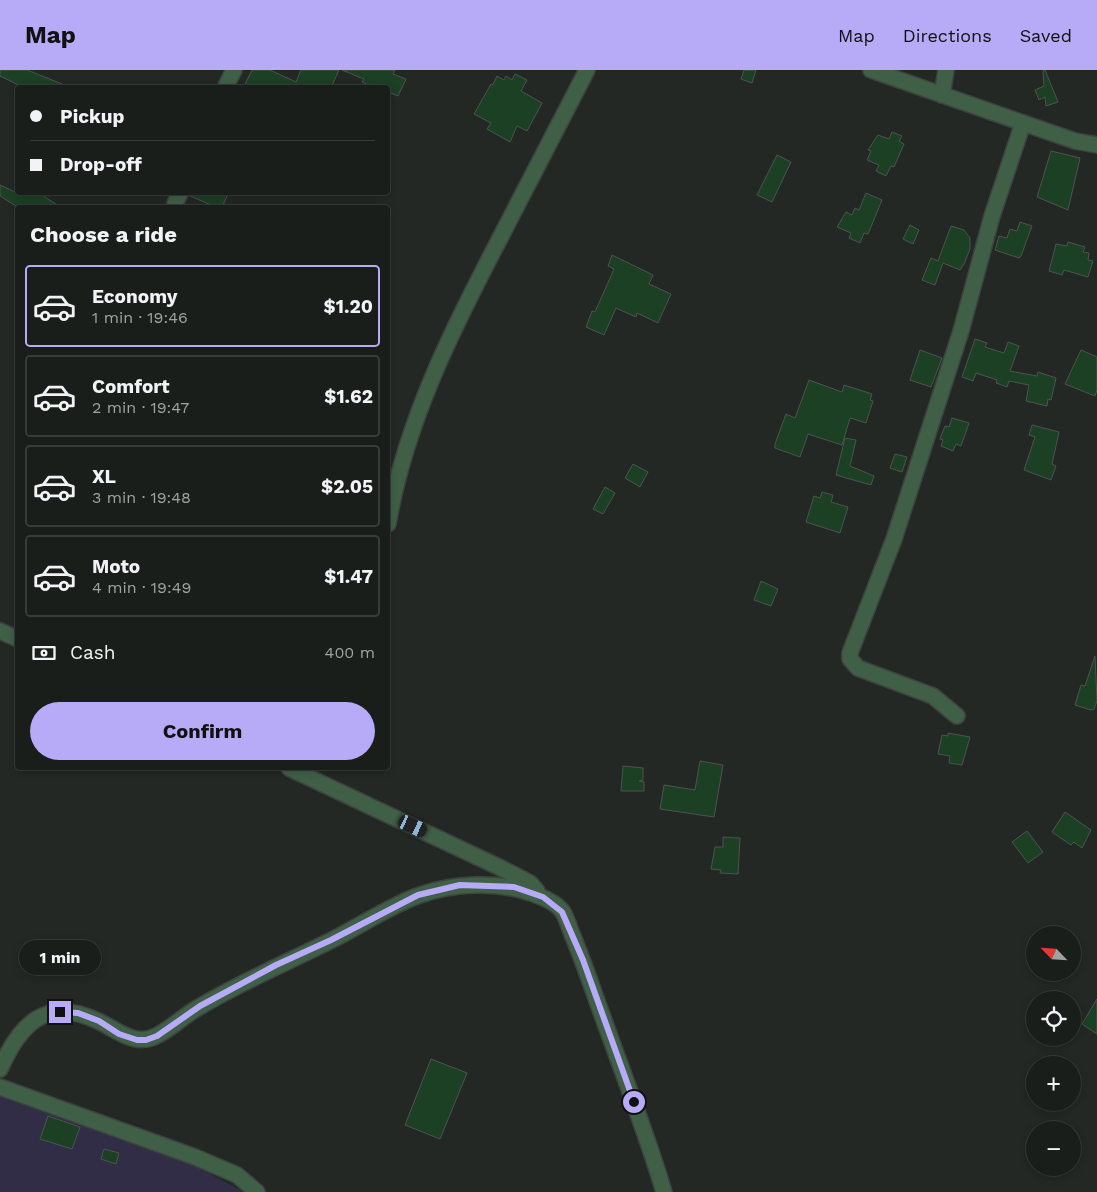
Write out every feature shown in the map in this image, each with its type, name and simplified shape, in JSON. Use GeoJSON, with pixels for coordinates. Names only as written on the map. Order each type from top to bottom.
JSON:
{"type":"FeatureCollection","features":[{"type":"Feature","properties":{"kind":"street"},"geometry":{"type":"LineString","coordinates":[[226,85],[234,70]]}},
{"type":"Feature","properties":{"kind":"street"},"geometry":{"type":"LineString","coordinates":[[390,512],[415,420],[451,332],[587,70]]}},
{"type":"Feature","properties":{"kind":"street"},"geometry":{"type":"LineString","coordinates":[[871,70],[1075,141],[1097,144]]}},
{"type":"Feature","properties":{"kind":"street"},"geometry":{"type":"LineString","coordinates":[[942,95],[946,70]]}},
{"type":"Feature","properties":{"kind":"street"},"geometry":{"type":"LineString","coordinates":[[957,716],[933,696],[858,668],[850,659],[850,653],[894,539],[961,331],[992,216],[1023,123]]}},
{"type":"Feature","properties":{"kind":"street"},"geometry":{"type":"LineString","coordinates":[[0,631],[15,638]]}},
{"type":"Feature","properties":{"kind":"street"},"geometry":{"type":"LineString","coordinates":[[293,770],[530,883],[543,897],[562,912],[583,960],[664,1192]]}},
{"type":"Feature","properties":{"kind":"street"},"geometry":{"type":"LineString","coordinates":[[0,1069],[11,1044],[26,1026],[44,1015],[60,1012],[78,1013],[99,1021],[119,1034],[137,1040],[146,1040],[157,1036],[200,1006],[276,965],[331,940],[418,895],[460,885],[514,887],[543,897]]}},
{"type":"Feature","properties":{"kind":"street"},"geometry":{"type":"LineString","coordinates":[[0,1087],[196,1157],[237,1176],[257,1192]]}},
{"type":"Feature","properties":{"kind":"shaded area"},"geometry":{"type":"Polygon","coordinates":[[[0,1092],[159,1151],[199,1168],[244,1192],[0,1192],[0,1092]],[[80,1127],[41,1139],[72,1149],[80,1127]],[[104,1149],[101,1159],[115,1164],[119,1153],[104,1149]]]}},
{"type":"Feature","properties":{"kind":"building"},"geometry":{"type":"Polygon","coordinates":[[[0,70],[27,70],[64,85],[19,85],[0,76],[0,70]]]}},
{"type":"Feature","properties":{"kind":"building"},"geometry":{"type":"Polygon","coordinates":[[[252,70],[270,70],[296,82],[301,70],[339,70],[332,85],[244,85],[252,70]]]}},
{"type":"Feature","properties":{"kind":"building"},"geometry":{"type":"Polygon","coordinates":[[[342,70],[395,70],[393,74],[406,79],[398,96],[390,93],[390,85],[368,85],[362,82],[364,79],[342,70]]]}},
{"type":"Feature","properties":{"kind":"building"},"geometry":{"type":"Polygon","coordinates":[[[744,70],[756,70],[752,83],[741,79],[744,70]]]}},
{"type":"Feature","properties":{"kind":"building"},"geometry":{"type":"Polygon","coordinates":[[[1045,70],[1058,102],[1046,106],[1045,97],[1039,100],[1035,90],[1044,86],[1043,71],[1045,70]]]}},
{"type":"Feature","properties":{"kind":"building"},"geometry":{"type":"Polygon","coordinates":[[[515,74],[527,80],[521,91],[542,103],[527,131],[517,126],[510,142],[487,129],[491,123],[474,114],[497,76],[504,80],[506,76],[512,80],[515,74]]]}},
{"type":"Feature","properties":{"kind":"building"},"geometry":{"type":"Polygon","coordinates":[[[892,132],[902,136],[899,141],[904,144],[894,167],[891,166],[886,176],[876,171],[879,165],[867,160],[871,151],[868,150],[878,135],[889,139],[892,132]]]}},
{"type":"Feature","properties":{"kind":"building"},"geometry":{"type":"Polygon","coordinates":[[[1051,151],[1080,158],[1068,210],[1037,197],[1051,151]]]}},
{"type":"Feature","properties":{"kind":"building"},"geometry":{"type":"Polygon","coordinates":[[[777,155],[791,162],[772,202],[757,195],[777,155]]]}},
{"type":"Feature","properties":{"kind":"building"},"geometry":{"type":"Polygon","coordinates":[[[0,185],[15,192],[15,195],[42,195],[57,205],[15,205],[0,196],[0,185]]]}},
{"type":"Feature","properties":{"kind":"building"},"geometry":{"type":"Polygon","coordinates":[[[866,193],[882,200],[868,234],[864,233],[860,243],[849,238],[851,233],[837,227],[846,212],[852,215],[855,208],[859,210],[866,193]]]}},
{"type":"Feature","properties":{"kind":"building"},"geometry":{"type":"Polygon","coordinates":[[[228,195],[223,205],[211,205],[190,196],[228,195]]]}},
{"type":"Feature","properties":{"kind":"building"},"geometry":{"type":"Polygon","coordinates":[[[1020,222],[1032,226],[1021,256],[1019,258],[995,250],[999,236],[1007,238],[1010,229],[1017,231],[1020,222]]]}},
{"type":"Feature","properties":{"kind":"building"},"geometry":{"type":"Polygon","coordinates":[[[910,225],[919,230],[913,244],[903,239],[910,225]]]}},
{"type":"Feature","properties":{"kind":"building"},"geometry":{"type":"Polygon","coordinates":[[[951,226],[964,230],[970,238],[970,249],[964,264],[960,270],[943,263],[935,285],[922,280],[931,258],[938,261],[951,226]]]}},
{"type":"Feature","properties":{"kind":"building"},"geometry":{"type":"Polygon","coordinates":[[[1068,242],[1085,247],[1083,252],[1089,253],[1088,260],[1093,261],[1088,277],[1064,270],[1062,275],[1049,271],[1056,244],[1067,246],[1068,242]]]}},
{"type":"Feature","properties":{"kind":"building"},"geometry":{"type":"Polygon","coordinates":[[[612,255],[653,275],[649,284],[671,294],[658,323],[637,313],[636,317],[616,308],[604,335],[586,327],[592,311],[595,312],[614,269],[608,266],[612,255]]]}},
{"type":"Feature","properties":{"kind":"building"},"geometry":{"type":"Polygon","coordinates":[[[975,339],[987,343],[985,347],[1004,353],[1008,342],[1019,346],[1010,371],[1037,376],[1038,372],[1056,378],[1051,400],[1048,399],[1047,406],[1026,401],[1029,385],[1009,381],[1007,387],[996,383],[997,380],[976,373],[973,381],[962,377],[975,339]]]}},
{"type":"Feature","properties":{"kind":"building"},"geometry":{"type":"Polygon","coordinates":[[[920,350],[942,358],[931,387],[910,380],[920,350]]]}},
{"type":"Feature","properties":{"kind":"building"},"geometry":{"type":"Polygon","coordinates":[[[1081,350],[1097,357],[1097,390],[1095,396],[1065,384],[1081,350]]]}},
{"type":"Feature","properties":{"kind":"building"},"geometry":{"type":"Polygon","coordinates":[[[809,380],[842,392],[844,385],[872,394],[870,400],[873,401],[866,423],[850,418],[842,445],[808,434],[800,457],[775,448],[775,444],[786,414],[795,418],[809,380]]]}},
{"type":"Feature","properties":{"kind":"building"},"geometry":{"type":"Polygon","coordinates":[[[952,418],[969,423],[961,446],[956,444],[953,451],[941,446],[943,440],[940,439],[945,426],[949,427],[952,418]]]}},
{"type":"Feature","properties":{"kind":"building"},"geometry":{"type":"Polygon","coordinates":[[[1032,425],[1059,432],[1052,464],[1056,466],[1051,480],[1024,470],[1035,437],[1029,435],[1032,425]]]}},
{"type":"Feature","properties":{"kind":"building"},"geometry":{"type":"Polygon","coordinates":[[[845,438],[856,440],[850,466],[874,476],[871,485],[836,475],[845,438]]]}},
{"type":"Feature","properties":{"kind":"building"},"geometry":{"type":"Polygon","coordinates":[[[895,454],[907,457],[902,472],[890,468],[895,454]]]}},
{"type":"Feature","properties":{"kind":"building"},"geometry":{"type":"Polygon","coordinates":[[[633,464],[648,472],[640,487],[625,478],[633,464]]]}},
{"type":"Feature","properties":{"kind":"building"},"geometry":{"type":"Polygon","coordinates":[[[605,487],[615,493],[603,514],[593,509],[605,487]]]}},
{"type":"Feature","properties":{"kind":"building"},"geometry":{"type":"Polygon","coordinates":[[[822,492],[833,495],[831,502],[848,507],[840,533],[806,522],[814,496],[820,498],[822,492]]]}},
{"type":"Feature","properties":{"kind":"building"},"geometry":{"type":"Polygon","coordinates":[[[761,581],[778,589],[771,606],[754,600],[761,581]]]}},
{"type":"Feature","properties":{"kind":"building"},"geometry":{"type":"Polygon","coordinates":[[[1095,656],[1097,701],[1094,709],[1091,710],[1075,705],[1081,685],[1085,686],[1095,656]]]}},
{"type":"Feature","properties":{"kind":"building"},"geometry":{"type":"Polygon","coordinates":[[[948,733],[970,737],[962,765],[949,763],[950,756],[938,754],[942,735],[948,736],[948,733]]]}},
{"type":"Feature","properties":{"kind":"building"},"geometry":{"type":"Polygon","coordinates":[[[700,761],[723,765],[714,817],[660,809],[664,785],[695,790],[700,761]]]}},
{"type":"Feature","properties":{"kind":"building"},"geometry":{"type":"Polygon","coordinates":[[[623,766],[643,768],[643,780],[639,781],[644,782],[644,791],[621,791],[623,766]]]}},
{"type":"Feature","properties":{"kind":"building"},"geometry":{"type":"Polygon","coordinates":[[[1065,812],[1091,830],[1082,848],[1074,842],[1071,845],[1052,832],[1065,812]]]}},
{"type":"Feature","properties":{"kind":"building"},"geometry":{"type":"Polygon","coordinates":[[[1027,831],[1043,852],[1028,863],[1012,842],[1027,831]]]}},
{"type":"Feature","properties":{"kind":"building"},"geometry":{"type":"Polygon","coordinates":[[[723,837],[740,838],[738,874],[720,873],[721,870],[711,869],[715,847],[723,847],[723,837]]]}},
{"type":"Feature","properties":{"kind":"building"},"geometry":{"type":"Polygon","coordinates":[[[1097,999],[1097,1034],[1082,1024],[1097,999]]]}},
{"type":"Feature","properties":{"kind":"building"},"geometry":{"type":"Polygon","coordinates":[[[431,1059],[467,1073],[440,1139],[405,1125],[431,1059]]]}},
{"type":"Feature","properties":{"kind":"building"},"geometry":{"type":"Polygon","coordinates":[[[48,1116],[80,1127],[72,1149],[40,1139],[48,1116]]]}},
{"type":"Feature","properties":{"kind":"building"},"geometry":{"type":"Polygon","coordinates":[[[104,1149],[119,1153],[116,1164],[101,1159],[104,1149]]]}},
{"type":"Feature","properties":{"kind":"route"},"geometry":{"type":"LineString","coordinates":[[60,1012],[78,1013],[99,1021],[119,1034],[137,1040],[146,1040],[157,1036],[200,1006],[276,965],[331,940],[418,895],[460,885],[514,887],[543,897],[562,912],[583,960],[634,1102]]}}]}
